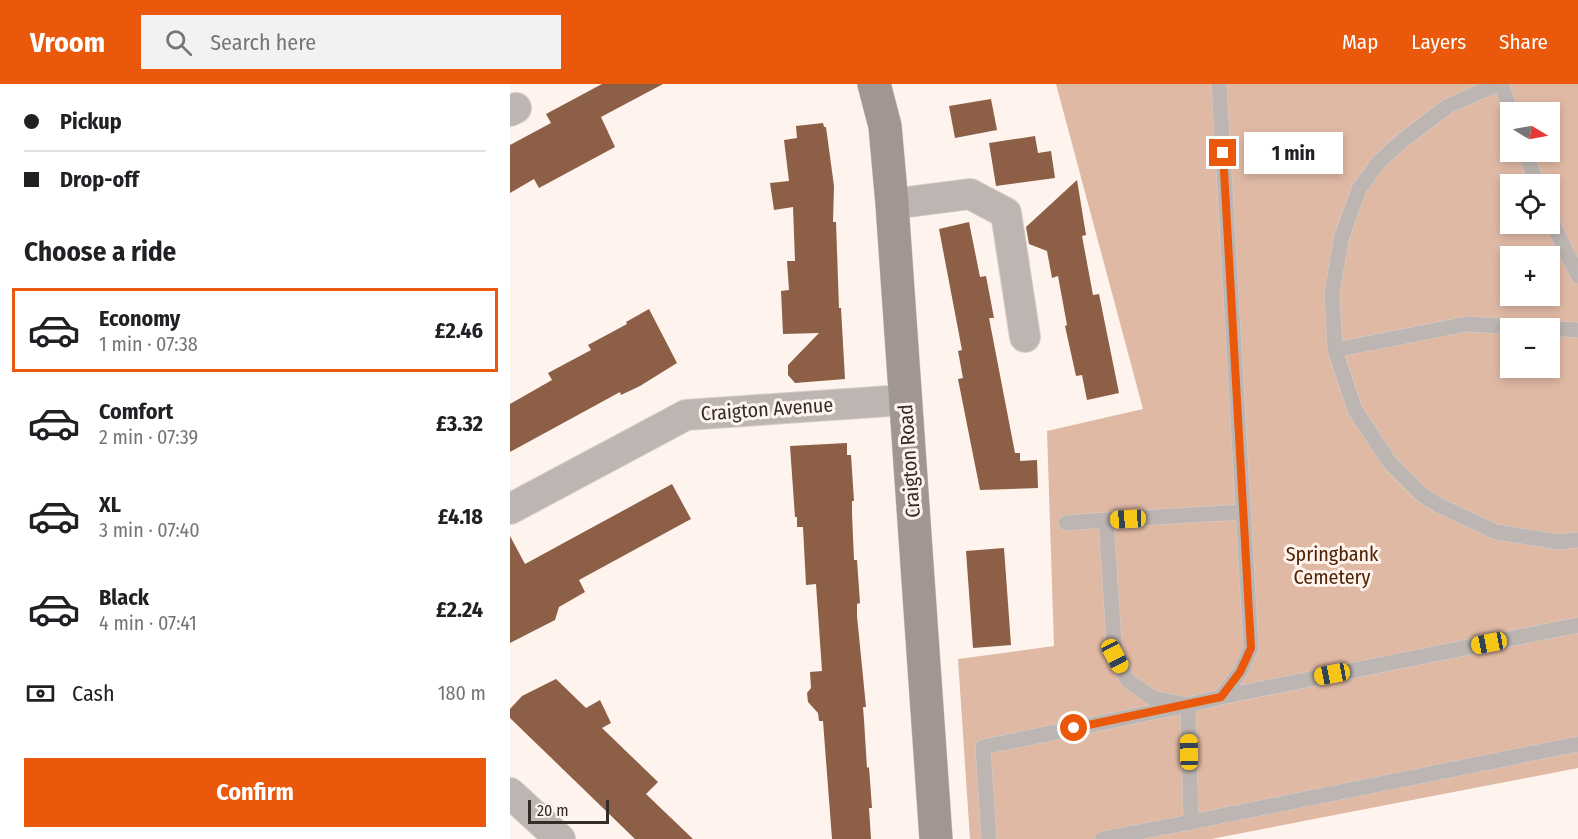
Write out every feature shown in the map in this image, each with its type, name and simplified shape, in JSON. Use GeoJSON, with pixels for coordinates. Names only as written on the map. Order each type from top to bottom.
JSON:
{"type":"FeatureCollection","features":[{"type":"Feature","properties":{"kind":"street","name":"Craigton Road"},"geometry":{"type":"LineString","coordinates":[[874,84],[885,126],[892,204],[936,839]]}},
{"type":"Feature","properties":{"kind":"street"},"geometry":{"type":"LineString","coordinates":[[892,204],[970,194],[1006,213],[1025,337]]}},
{"type":"Feature","properties":{"kind":"street","name":"Craigton Avenue"},"geometry":{"type":"LineString","coordinates":[[510,509],[686,415],[904,400]]}},
{"type":"Feature","properties":{"kind":"street"},"geometry":{"type":"LineString","coordinates":[[510,793],[560,839]]}},
{"type":"Feature","properties":{"kind":"lane"},"geometry":{"type":"LineString","coordinates":[[1219,84],[1251,648],[1240,672],[1221,697]]}},
{"type":"Feature","properties":{"kind":"lane"},"geometry":{"type":"LineString","coordinates":[[1507,102],[1500,84],[1448,106],[1378,162],[1359,189],[1342,236],[1332,292],[1335,350],[1354,410],[1390,464],[1420,493],[1438,505],[1496,532],[1559,542],[1578,540]]}},
{"type":"Feature","properties":{"kind":"lane"},"geometry":{"type":"LineString","coordinates":[[1558,234],[1578,276]]}},
{"type":"Feature","properties":{"kind":"lane"},"geometry":{"type":"LineString","coordinates":[[1335,350],[1467,324],[1578,330]]}},
{"type":"Feature","properties":{"kind":"lane"},"geometry":{"type":"LineString","coordinates":[[1066,523],[1242,512]]}},
{"type":"Feature","properties":{"kind":"lane"},"geometry":{"type":"LineString","coordinates":[[1106,520],[1115,656],[1128,681],[1153,698],[1188,705]]}},
{"type":"Feature","properties":{"kind":"lane"},"geometry":{"type":"LineString","coordinates":[[989,839],[983,747],[1578,625]]}},
{"type":"Feature","properties":{"kind":"lane"},"geometry":{"type":"LineString","coordinates":[[1188,705],[1191,822]]}},
{"type":"Feature","properties":{"kind":"lane"},"geometry":{"type":"LineString","coordinates":[[1102,839],[1578,744]]}},
{"type":"Feature","properties":{"kind":"green space","name":"Springbank Cemetery"},"geometry":{"type":"Polygon","coordinates":[[[1056,84],[1578,84],[1578,768],[1211,839],[970,839],[958,659],[1054,646],[1047,431],[1143,409],[1056,84]]]}},
{"type":"Feature","properties":{"kind":"building"},"geometry":{"type":"Polygon","coordinates":[[[602,84],[663,84],[601,117],[615,147],[539,188],[534,179],[510,193],[510,145],[551,123],[546,114],[602,84]]]}},
{"type":"Feature","properties":{"kind":"building"},"geometry":{"type":"Polygon","coordinates":[[[991,99],[997,130],[955,138],[949,106],[991,99]]]}},
{"type":"Feature","properties":{"kind":"building"},"geometry":{"type":"Polygon","coordinates":[[[823,123],[826,127],[834,186],[833,222],[836,222],[839,308],[841,308],[845,379],[795,383],[788,375],[788,365],[819,333],[783,334],[781,291],[789,290],[787,261],[795,261],[793,207],[774,210],[770,183],[789,181],[784,140],[797,138],[796,126],[823,123]]]}},
{"type":"Feature","properties":{"kind":"building"},"geometry":{"type":"Polygon","coordinates":[[[1035,136],[1038,153],[1051,151],[1055,178],[996,186],[989,143],[1035,136]]]}},
{"type":"Feature","properties":{"kind":"building"},"geometry":{"type":"Polygon","coordinates":[[[1077,180],[1086,235],[1082,236],[1093,295],[1099,294],[1119,393],[1087,400],[1082,375],[1076,376],[1065,326],[1067,325],[1058,276],[1052,278],[1047,251],[1029,244],[1026,227],[1077,180]]]}},
{"type":"Feature","properties":{"kind":"building"},"geometry":{"type":"Polygon","coordinates":[[[969,222],[980,277],[986,276],[994,318],[989,318],[1015,453],[1020,453],[1020,461],[1037,460],[1038,488],[980,490],[958,379],[963,378],[958,351],[962,350],[939,229],[969,222]]]}},
{"type":"Feature","properties":{"kind":"building"},"geometry":{"type":"Polygon","coordinates":[[[649,309],[677,363],[640,386],[621,395],[620,392],[510,452],[510,404],[552,380],[548,373],[591,350],[588,345],[649,309]]]}},
{"type":"Feature","properties":{"kind":"building"},"geometry":{"type":"Polygon","coordinates":[[[847,443],[847,455],[851,455],[854,501],[852,501],[852,514],[854,560],[857,560],[860,603],[857,604],[857,616],[866,707],[863,707],[872,808],[869,808],[871,839],[832,839],[823,721],[819,721],[818,713],[808,702],[807,693],[811,688],[810,672],[822,671],[816,584],[806,585],[803,527],[797,527],[797,517],[795,517],[790,446],[847,443]]]}},
{"type":"Feature","properties":{"kind":"building"},"geometry":{"type":"Polygon","coordinates":[[[672,484],[691,519],[579,580],[585,592],[559,607],[555,620],[510,643],[510,536],[525,564],[672,484]]]}},
{"type":"Feature","properties":{"kind":"building"},"geometry":{"type":"Polygon","coordinates":[[[1004,548],[1011,645],[973,648],[966,551],[1004,548]]]}},
{"type":"Feature","properties":{"kind":"building"},"geometry":{"type":"Polygon","coordinates":[[[556,679],[586,708],[600,700],[611,723],[602,728],[658,782],[646,794],[693,839],[635,839],[510,718],[510,709],[522,696],[556,679]]]}},
{"type":"Feature","properties":{"kind":"route"},"geometry":{"type":"LineString","coordinates":[[1074,728],[1221,697],[1240,672],[1251,648],[1223,153]]}}]}
